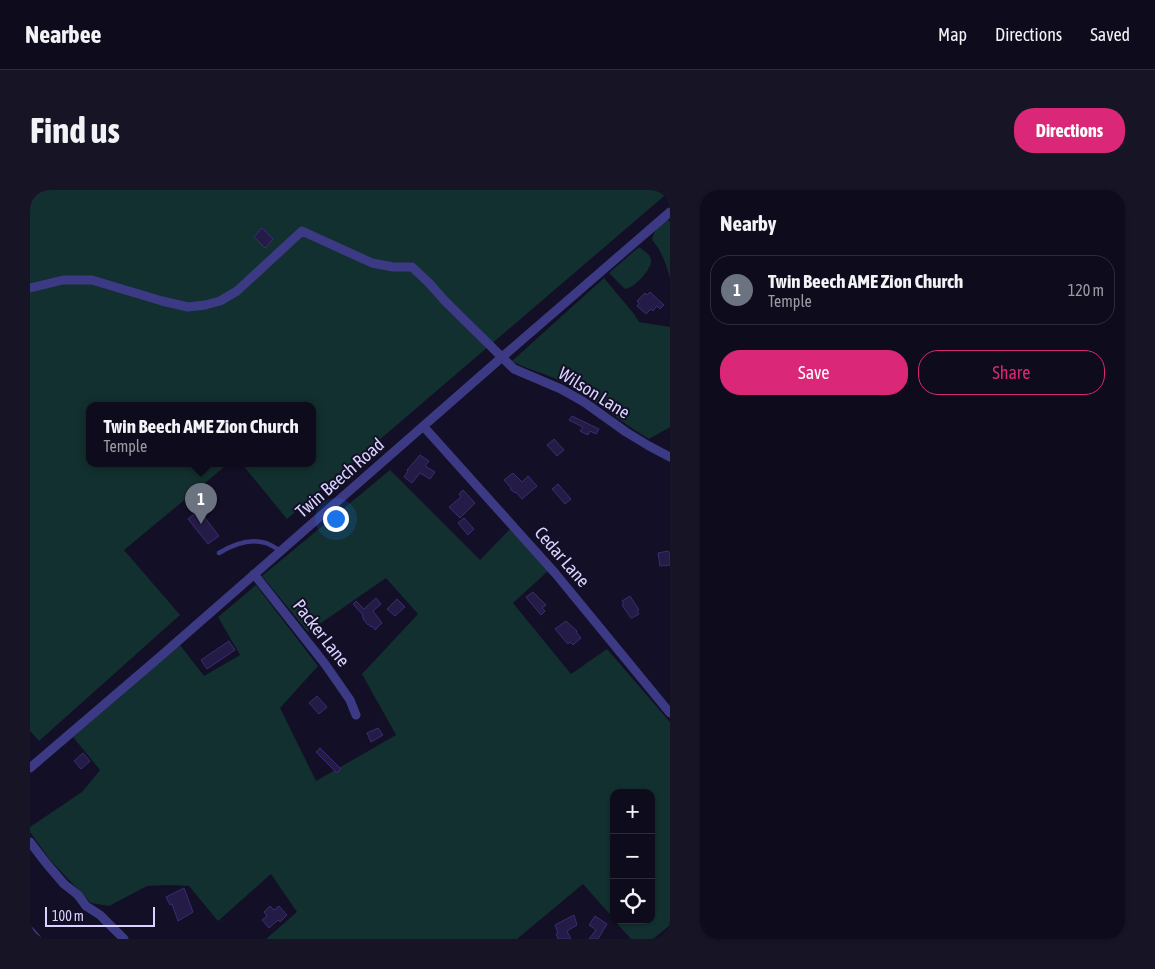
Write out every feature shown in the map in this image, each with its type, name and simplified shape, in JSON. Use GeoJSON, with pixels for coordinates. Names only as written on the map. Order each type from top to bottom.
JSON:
{"type":"FeatureCollection","features":[{"type":"Feature","properties":{"kind":"street","name":"Twin Beech Road"},"geometry":{"type":"LineString","coordinates":[[31,765],[162,655],[670,212]]}},
{"type":"Feature","properties":{"kind":"street","name":"Wilson Lane"},"geometry":{"type":"LineString","coordinates":[[30,288],[63,280],[92,280],[188,307],[205,305],[220,301],[237,292],[302,231],[372,262],[393,267],[412,267],[514,369],[561,389],[584,402],[626,432],[670,457]]}},
{"type":"Feature","properties":{"kind":"street","name":"Cedar Lane"},"geometry":{"type":"LineString","coordinates":[[424,427],[555,573],[670,713]]}},
{"type":"Feature","properties":{"kind":"street","name":"Packer Lane"},"geometry":{"type":"LineString","coordinates":[[254,574],[325,664],[350,700],[356,715]]}},
{"type":"Feature","properties":{"kind":"street"},"geometry":{"type":"LineString","coordinates":[[30,842],[64,884],[78,895],[86,906],[107,921],[124,939]]}},
{"type":"Feature","properties":{"kind":"street"},"geometry":{"type":"LineString","coordinates":[[30,931],[37,939]]}},
{"type":"Feature","properties":{"kind":"lane"},"geometry":{"type":"LineString","coordinates":[[219,553],[234,545],[256,542],[265,543],[280,551]]}},
{"type":"Feature","properties":{"kind":"green space"},"geometry":{"type":"Polygon","coordinates":[[[30,190],[670,190],[287,519],[244,467],[316,467],[316,402],[86,402],[86,467],[224,467],[124,550],[180,615],[39,741],[30,731],[30,190]]]}},
{"type":"Feature","properties":{"kind":"green space"},"geometry":{"type":"Polygon","coordinates":[[[668,220],[670,222],[670,278],[661,253],[652,240],[657,228],[668,220]]]}},
{"type":"Feature","properties":{"kind":"green space"},"geometry":{"type":"Polygon","coordinates":[[[639,247],[649,255],[651,263],[646,272],[634,285],[625,289],[609,273],[639,247]]]}},
{"type":"Feature","properties":{"kind":"green space"},"geometry":{"type":"Polygon","coordinates":[[[604,278],[639,322],[670,327],[670,427],[649,439],[573,388],[512,361],[604,278]]]}},
{"type":"Feature","properties":{"kind":"green space"},"geometry":{"type":"Polygon","coordinates":[[[390,470],[480,560],[511,528],[548,571],[513,603],[571,674],[607,649],[670,722],[670,925],[653,939],[631,939],[618,924],[655,924],[655,789],[610,789],[610,914],[583,884],[517,939],[266,939],[297,912],[271,874],[218,921],[189,886],[147,886],[109,906],[91,903],[50,860],[30,832],[30,827],[82,792],[100,770],[73,737],[180,645],[204,676],[240,655],[218,617],[256,585],[318,666],[280,708],[316,781],[396,735],[362,674],[418,614],[386,578],[308,632],[262,576],[390,470]]]}},
{"type":"Feature","properties":{"kind":"building"},"geometry":{"type":"Polygon","coordinates":[[[262,228],[273,239],[265,248],[254,237],[262,228]]]}},
{"type":"Feature","properties":{"kind":"building"},"geometry":{"type":"Polygon","coordinates":[[[650,292],[664,305],[660,309],[657,306],[653,311],[651,309],[646,314],[637,306],[639,303],[637,301],[645,293],[647,295],[650,292]]]}},
{"type":"Feature","properties":{"kind":"building"},"geometry":{"type":"Polygon","coordinates":[[[572,416],[599,429],[596,434],[590,431],[588,435],[580,431],[583,427],[569,420],[572,416]]]}},
{"type":"Feature","properties":{"kind":"building"},"geometry":{"type":"Polygon","coordinates":[[[554,439],[564,450],[557,456],[547,445],[554,439]]]}},
{"type":"Feature","properties":{"kind":"building"},"geometry":{"type":"Polygon","coordinates":[[[420,455],[429,461],[425,466],[435,472],[430,479],[420,473],[412,483],[404,477],[407,470],[420,455]]]}},
{"type":"Feature","properties":{"kind":"building"},"geometry":{"type":"Polygon","coordinates":[[[513,473],[522,482],[528,476],[537,486],[522,499],[516,492],[510,489],[504,480],[513,473]]]}},
{"type":"Feature","properties":{"kind":"building"},"geometry":{"type":"Polygon","coordinates":[[[558,484],[571,499],[565,504],[552,489],[558,484]]]}},
{"type":"Feature","properties":{"kind":"building"},"geometry":{"type":"Polygon","coordinates":[[[463,490],[475,503],[460,518],[449,507],[461,497],[459,494],[463,490]]]}},
{"type":"Feature","properties":{"kind":"building"},"geometry":{"type":"Polygon","coordinates":[[[199,510],[219,536],[208,544],[188,519],[199,510]]]}},
{"type":"Feature","properties":{"kind":"building"},"geometry":{"type":"Polygon","coordinates":[[[464,518],[474,529],[468,535],[458,523],[464,518]]]}},
{"type":"Feature","properties":{"kind":"building"},"geometry":{"type":"Polygon","coordinates":[[[668,551],[670,553],[670,565],[660,566],[658,553],[668,551]]]}},
{"type":"Feature","properties":{"kind":"building"},"geometry":{"type":"Polygon","coordinates":[[[533,592],[546,605],[542,608],[545,611],[541,615],[526,597],[533,592]]]}},
{"type":"Feature","properties":{"kind":"building"},"geometry":{"type":"Polygon","coordinates":[[[630,596],[639,610],[637,611],[639,614],[632,618],[622,605],[624,604],[622,601],[630,596]]]}},
{"type":"Feature","properties":{"kind":"building"},"geometry":{"type":"Polygon","coordinates":[[[376,598],[381,604],[373,611],[382,623],[375,630],[372,626],[368,625],[363,619],[363,615],[353,604],[356,601],[364,609],[376,598]]]}},
{"type":"Feature","properties":{"kind":"building"},"geometry":{"type":"Polygon","coordinates":[[[397,599],[405,607],[395,616],[387,609],[397,599]]]}},
{"type":"Feature","properties":{"kind":"building"},"geometry":{"type":"Polygon","coordinates":[[[566,621],[577,631],[581,638],[573,645],[570,642],[568,644],[555,629],[566,621]]]}},
{"type":"Feature","properties":{"kind":"building"},"geometry":{"type":"Polygon","coordinates":[[[229,641],[235,650],[207,669],[201,660],[229,641]]]}},
{"type":"Feature","properties":{"kind":"building"},"geometry":{"type":"Polygon","coordinates":[[[317,696],[327,707],[319,714],[309,703],[317,696]]]}},
{"type":"Feature","properties":{"kind":"building"},"geometry":{"type":"Polygon","coordinates":[[[378,728],[383,735],[371,742],[367,733],[378,728]]]}},
{"type":"Feature","properties":{"kind":"building"},"geometry":{"type":"Polygon","coordinates":[[[320,748],[341,769],[337,773],[316,752],[320,748]]]}},
{"type":"Feature","properties":{"kind":"building"},"geometry":{"type":"Polygon","coordinates":[[[83,753],[90,761],[81,769],[74,761],[83,753]]]}},
{"type":"Feature","properties":{"kind":"building"},"geometry":{"type":"Polygon","coordinates":[[[184,888],[193,912],[178,921],[172,904],[170,905],[166,897],[184,888]]]}},
{"type":"Feature","properties":{"kind":"building"},"geometry":{"type":"Polygon","coordinates":[[[270,906],[274,910],[279,906],[287,915],[280,922],[278,920],[269,928],[262,920],[267,916],[264,912],[270,906]]]}},
{"type":"Feature","properties":{"kind":"building"},"geometry":{"type":"Polygon","coordinates":[[[574,915],[577,925],[567,931],[571,939],[558,939],[555,925],[574,915]]]}},
{"type":"Feature","properties":{"kind":"building"},"geometry":{"type":"Polygon","coordinates":[[[595,916],[607,924],[598,939],[589,939],[596,930],[589,925],[595,916]]]}},
{"type":"Feature","properties":{"kind":"place","name":"Twin Beech AME Zion Church"},"geometry":{"type":"Point","coordinates":[201,524]}}]}
